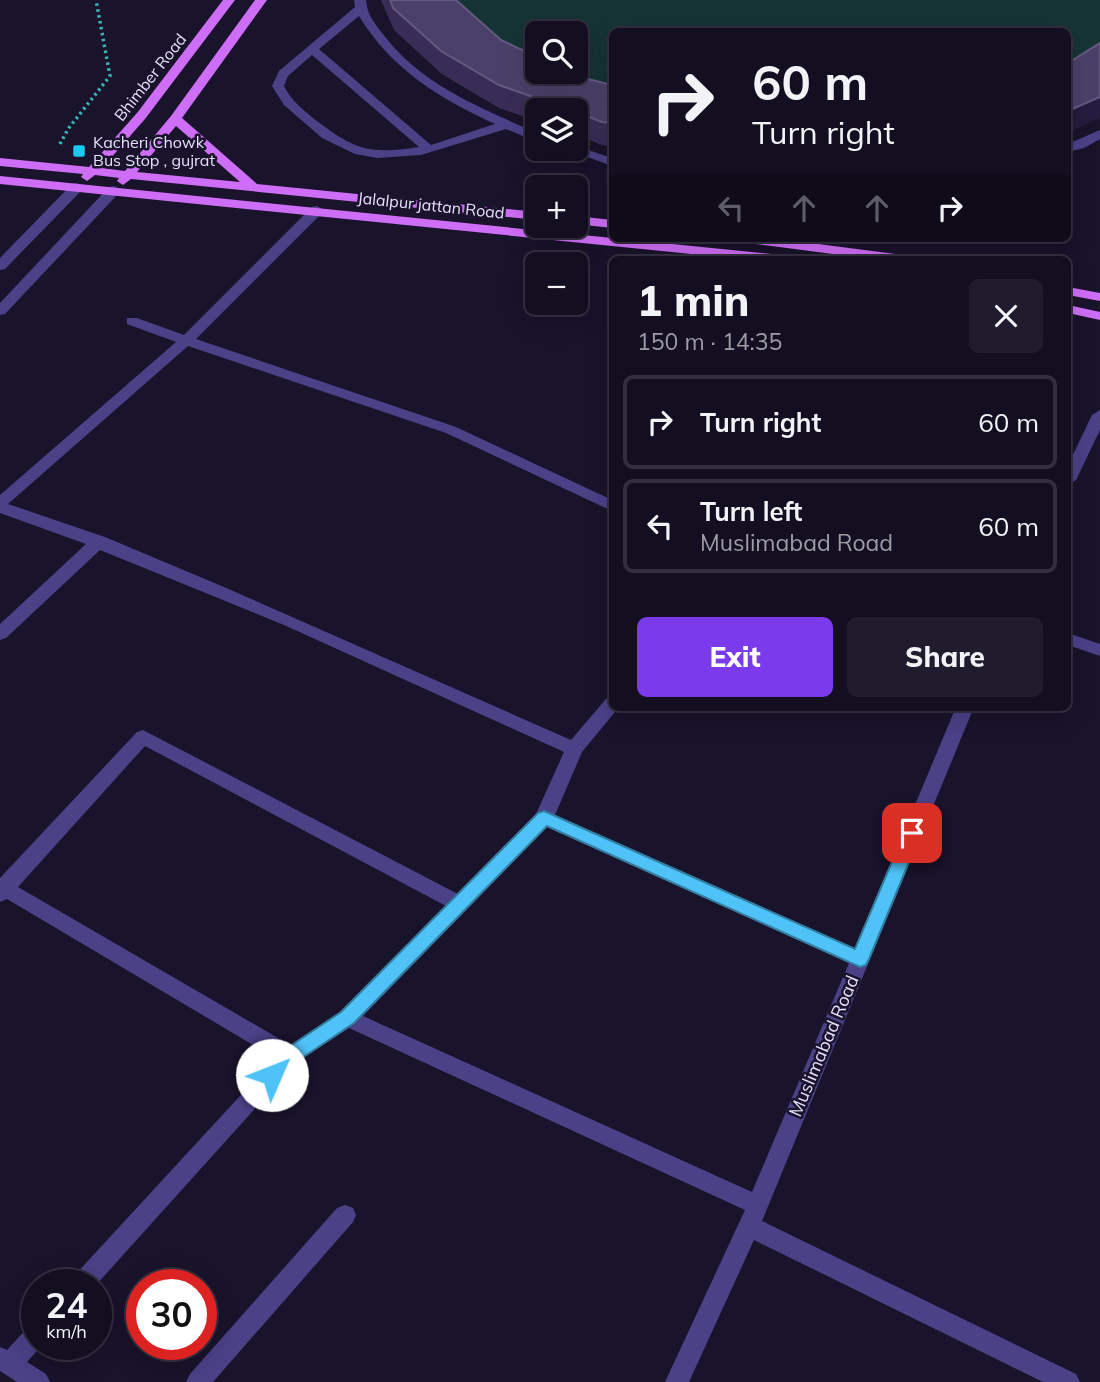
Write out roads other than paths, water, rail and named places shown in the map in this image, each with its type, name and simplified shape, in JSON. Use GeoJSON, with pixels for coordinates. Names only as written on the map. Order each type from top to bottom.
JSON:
{"type":"FeatureCollection","features":[{"type":"Feature","properties":{"kind":"main road","name":"Bhimber Road"},"geometry":{"type":"LineString","coordinates":[[77,187],[141,117],[229,0]]}},
{"type":"Feature","properties":{"kind":"main road"},"geometry":{"type":"LineString","coordinates":[[114,190],[175,119],[261,0]]}},
{"type":"Feature","properties":{"kind":"main road"},"geometry":{"type":"LineString","coordinates":[[175,119],[253,186]]}},
{"type":"Feature","properties":{"kind":"main road","name":"Jalalpur jattan Road"},"geometry":{"type":"LineString","coordinates":[[0,162],[525,215]]}},
{"type":"Feature","properties":{"kind":"main road","name":"Jalalpur jattan Road"},"geometry":{"type":"LineString","coordinates":[[0,180],[609,241]]}},
{"type":"Feature","properties":{"kind":"main road"},"geometry":{"type":"LineString","coordinates":[[588,221],[609,224]]}},
{"type":"Feature","properties":{"kind":"main road","name":"Jalalpur jattan Road"},"geometry":{"type":"LineString","coordinates":[[617,242],[752,256]]}},
{"type":"Feature","properties":{"kind":"main road"},"geometry":{"type":"LineString","coordinates":[[772,242],[880,256]]}},
{"type":"Feature","properties":{"kind":"main road"},"geometry":{"type":"LineString","coordinates":[[1071,292],[1100,297]]}},
{"type":"Feature","properties":{"kind":"main road"},"geometry":{"type":"LineString","coordinates":[[1071,310],[1100,316]]}},
{"type":"Feature","properties":{"kind":"street"},"geometry":{"type":"LineString","coordinates":[[507,124],[428,149],[377,153],[335,142],[284,100],[278,86],[283,74],[360,5],[383,45],[419,77],[459,102],[507,124],[525,132]]}},
{"type":"Feature","properties":{"kind":"street"},"geometry":{"type":"LineString","coordinates":[[312,48],[428,149]]}},
{"type":"Feature","properties":{"kind":"street"},"geometry":{"type":"LineString","coordinates":[[1071,147],[1100,134]]}},
{"type":"Feature","properties":{"kind":"street"},"geometry":{"type":"LineString","coordinates":[[588,154],[609,161]]}},
{"type":"Feature","properties":{"kind":"street"},"geometry":{"type":"LineString","coordinates":[[0,265],[77,187]]}},
{"type":"Feature","properties":{"kind":"street"},"geometry":{"type":"LineString","coordinates":[[0,311],[114,190]]}},
{"type":"Feature","properties":{"kind":"street"},"geometry":{"type":"LineString","coordinates":[[317,211],[188,340],[0,505],[99,541],[281,616],[573,749]]}},
{"type":"Feature","properties":{"kind":"street"},"geometry":{"type":"LineString","coordinates":[[132,321],[265,369],[451,430],[609,505]]}},
{"type":"Feature","properties":{"kind":"street"},"geometry":{"type":"LineString","coordinates":[[1071,474],[1100,415]]}},
{"type":"Feature","properties":{"kind":"street"},"geometry":{"type":"LineString","coordinates":[[0,634],[99,541]]}},
{"type":"Feature","properties":{"kind":"street"},"geometry":{"type":"LineString","coordinates":[[1071,640],[1100,650]]}},
{"type":"Feature","properties":{"kind":"street"},"geometry":{"type":"LineString","coordinates":[[96,1269],[289,1056],[348,1018],[544,818],[573,749],[609,707]]}},
{"type":"Feature","properties":{"kind":"street","name":"Muslimabad Road"},"geometry":{"type":"LineString","coordinates":[[677,1382],[753,1216],[962,711]]}},
{"type":"Feature","properties":{"kind":"street"},"geometry":{"type":"LineString","coordinates":[[289,1056],[2,889],[143,737],[460,904]]}},
{"type":"Feature","properties":{"kind":"street"},"geometry":{"type":"LineString","coordinates":[[544,818],[860,959]]}},
{"type":"Feature","properties":{"kind":"street"},"geometry":{"type":"LineString","coordinates":[[348,1018],[753,1216],[1068,1382]]}},
{"type":"Feature","properties":{"kind":"street"},"geometry":{"type":"LineString","coordinates":[[198,1382],[345,1215]]}},
{"type":"Feature","properties":{"kind":"street"},"geometry":{"type":"LineString","coordinates":[[21,1348],[5,1361],[38,1382]]}},
{"type":"Feature","properties":{"kind":"place","name":"Kacheri Chowk Bus Stop , gujrat"},"geometry":{"type":"Point","coordinates":[79,151]}}]}
